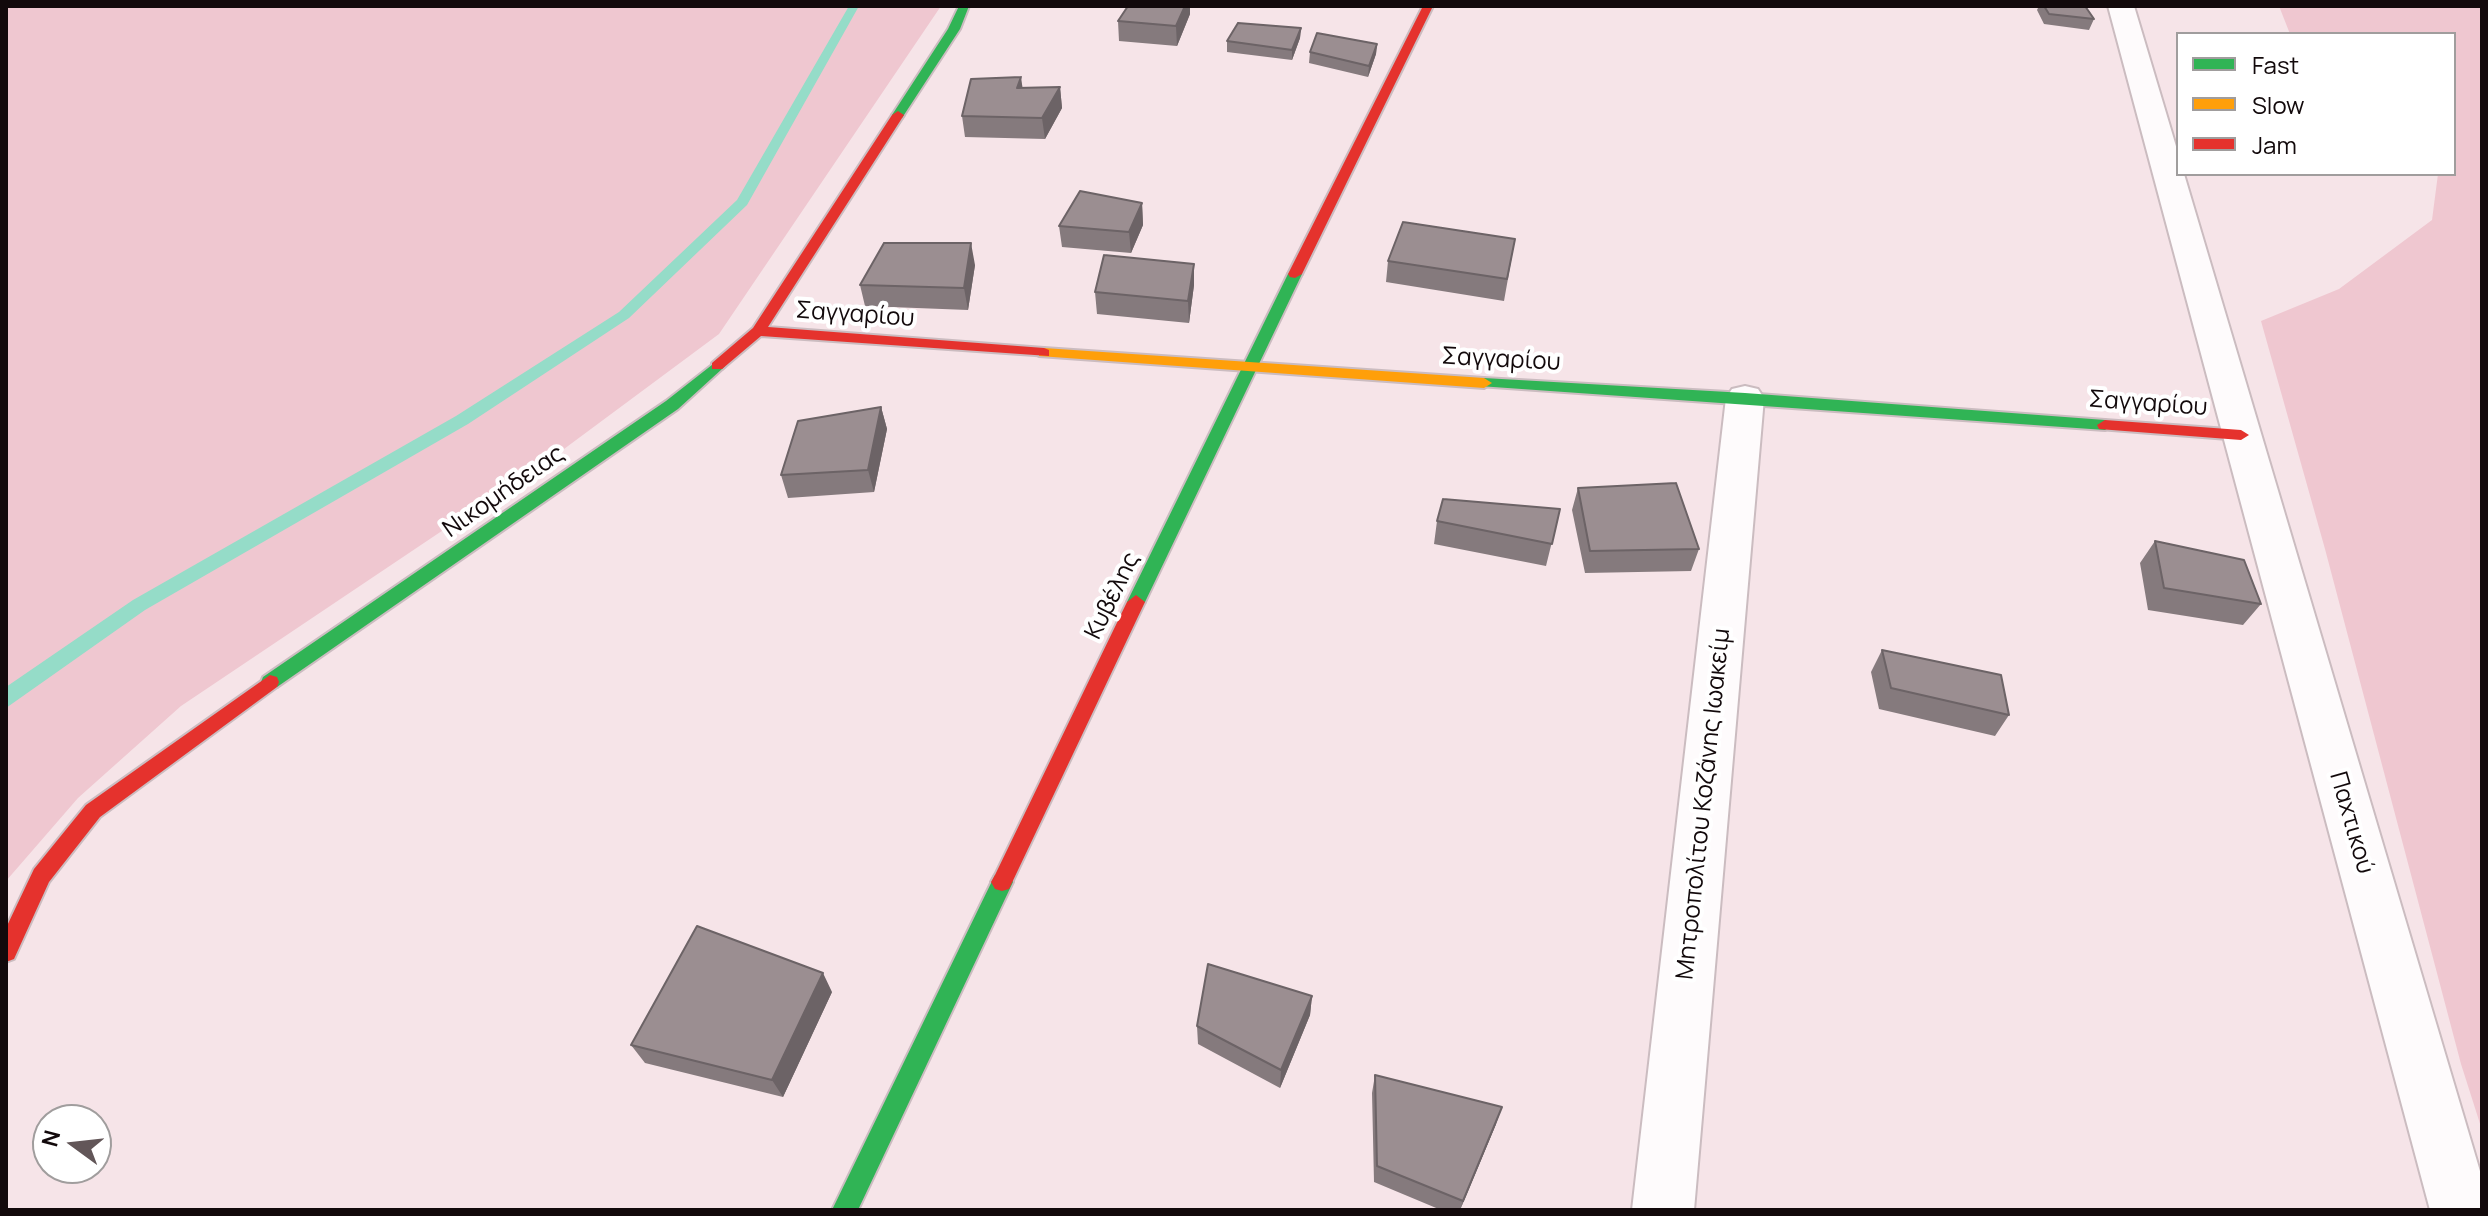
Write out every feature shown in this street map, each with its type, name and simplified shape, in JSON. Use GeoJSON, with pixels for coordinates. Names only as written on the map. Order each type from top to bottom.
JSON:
{"type":"FeatureCollection","features":[{"type":"Feature","properties":{"kind":"street","name":"Νικομήδειας"},"geometry":{"type":"LineString","coordinates":[[6,952],[41,876],[93,811],[200,730],[672,405],[758,331],[954,29],[964,6]]}},
{"type":"Feature","properties":{"kind":"street","name":"Κυβέλης"},"geometry":{"type":"LineString","coordinates":[[845,1210],[1248,369],[1428,6]]}},
{"type":"Feature","properties":{"kind":"street","name":"Παχτικού"},"geometry":{"type":"LineString","coordinates":[[2121,6],[2461,1210]]}},
{"type":"Feature","properties":{"kind":"street","name":"Σαγγαρίου"},"geometry":{"type":"LineString","coordinates":[[758,331],[1248,369],[1745,398],[2241,435]]}},
{"type":"Feature","properties":{"kind":"street","name":"Μητροπολίτου Κοζάνης Ιωακείμ"},"geometry":{"type":"LineString","coordinates":[[1663,1210],[1745,398]]}},
{"type":"Feature","properties":{"kind":"shaded area"},"geometry":{"type":"Polygon","coordinates":[[[6,6],[941,6],[719,334],[564,449],[181,706],[78,798],[6,881],[6,6]]]}},
{"type":"Feature","properties":{"kind":"shaded area"},"geometry":{"type":"Polygon","coordinates":[[[2279,6],[2482,6],[2482,1130],[2461,1064],[2325,549],[2261,321],[2339,289],[2432,220],[2438,176],[2456,176],[2456,32],[2289,32],[2279,6]]]}},
{"type":"Feature","properties":{"kind":"building"},"geometry":{"type":"Polygon","coordinates":[[[1128,6],[1185,6],[1176,26],[1118,21],[1128,6]]]}},
{"type":"Feature","properties":{"kind":"building"},"geometry":{"type":"Polygon","coordinates":[[[2044,6],[2085,6],[2094,19],[2049,14],[2044,6]]]}},
{"type":"Feature","properties":{"kind":"building"},"geometry":{"type":"Polygon","coordinates":[[[1238,23],[1301,28],[1292,50],[1227,41],[1238,23]]]}},
{"type":"Feature","properties":{"kind":"building"},"geometry":{"type":"Polygon","coordinates":[[[1317,33],[1377,44],[1369,66],[1310,52],[1317,33]]]}},
{"type":"Feature","properties":{"kind":"building"},"geometry":{"type":"Polygon","coordinates":[[[1021,77],[1017,88],[1060,87],[1042,118],[962,116],[971,79],[1021,77]]]}},
{"type":"Feature","properties":{"kind":"building"},"geometry":{"type":"Polygon","coordinates":[[[1080,191],[1142,203],[1129,232],[1059,226],[1080,191]]]}},
{"type":"Feature","properties":{"kind":"building"},"geometry":{"type":"Polygon","coordinates":[[[1403,222],[1515,239],[1507,279],[1388,261],[1403,222]]]}},
{"type":"Feature","properties":{"kind":"building"},"geometry":{"type":"Polygon","coordinates":[[[884,243],[971,243],[964,288],[860,285],[884,243]]]}},
{"type":"Feature","properties":{"kind":"building"},"geometry":{"type":"Polygon","coordinates":[[[1104,255],[1194,264],[1188,301],[1095,292],[1104,255]]]}},
{"type":"Feature","properties":{"kind":"building"},"geometry":{"type":"Polygon","coordinates":[[[881,407],[868,470],[781,475],[798,421],[881,407]]]}},
{"type":"Feature","properties":{"kind":"building"},"geometry":{"type":"Polygon","coordinates":[[[1676,483],[1699,549],[1590,551],[1578,488],[1676,483]]]}},
{"type":"Feature","properties":{"kind":"building"},"geometry":{"type":"Polygon","coordinates":[[[1443,499],[1560,509],[1552,544],[1437,521],[1443,499]]]}},
{"type":"Feature","properties":{"kind":"building"},"geometry":{"type":"Polygon","coordinates":[[[2155,541],[2244,560],[2261,604],[2164,588],[2155,541]]]}},
{"type":"Feature","properties":{"kind":"building"},"geometry":{"type":"Polygon","coordinates":[[[1882,650],[2001,675],[2009,715],[1891,688],[1882,650]]]}},
{"type":"Feature","properties":{"kind":"building"},"geometry":{"type":"Polygon","coordinates":[[[697,926],[823,973],[772,1080],[631,1045],[697,926]]]}},
{"type":"Feature","properties":{"kind":"building"},"geometry":{"type":"Polygon","coordinates":[[[1208,964],[1312,996],[1281,1070],[1197,1026],[1208,964]]]}},
{"type":"Feature","properties":{"kind":"building"},"geometry":{"type":"Polygon","coordinates":[[[1375,1075],[1502,1107],[1463,1201],[1377,1166],[1375,1075]]]}},
{"type":"Feature","properties":{"kind":"waterway"},"geometry":{"type":"LineString","coordinates":[[6,700],[139,605],[462,420],[624,315],[742,202],[854,6]]}},
{"type":"Feature","properties":{"kind":"traffic: fast"},"geometry":{"type":"LineString","coordinates":[[898,115],[954,29],[964,6]]}},
{"type":"Feature","properties":{"kind":"traffic: fast"},"geometry":{"type":"LineString","coordinates":[[1136,602],[1295,274]]}},
{"type":"Feature","properties":{"kind":"traffic: fast"},"geometry":{"type":"LineString","coordinates":[[270,682],[672,405],[717,366]]}},
{"type":"Feature","properties":{"kind":"traffic: fast"},"geometry":{"type":"LineString","coordinates":[[1484,383],[1745,398],[2105,425]]}},
{"type":"Feature","properties":{"kind":"traffic: fast"},"geometry":{"type":"LineString","coordinates":[[845,1210],[1002,882]]}},
{"type":"Feature","properties":{"kind":"traffic: slow"},"geometry":{"type":"LineString","coordinates":[[1044,353],[1484,383]]}},
{"type":"Feature","properties":{"kind":"traffic: jam"},"geometry":{"type":"LineString","coordinates":[[1295,274],[1428,6]]}},
{"type":"Feature","properties":{"kind":"traffic: jam"},"geometry":{"type":"LineString","coordinates":[[717,366],[758,331],[898,115]]}},
{"type":"Feature","properties":{"kind":"traffic: jam"},"geometry":{"type":"LineString","coordinates":[[758,331],[1044,353]]}},
{"type":"Feature","properties":{"kind":"traffic: jam"},"geometry":{"type":"LineString","coordinates":[[2105,425],[2241,435]]}},
{"type":"Feature","properties":{"kind":"traffic: jam"},"geometry":{"type":"LineString","coordinates":[[1002,882],[1136,602]]}},
{"type":"Feature","properties":{"kind":"traffic: jam"},"geometry":{"type":"LineString","coordinates":[[6,952],[41,876],[93,811],[270,682]]}}]}
